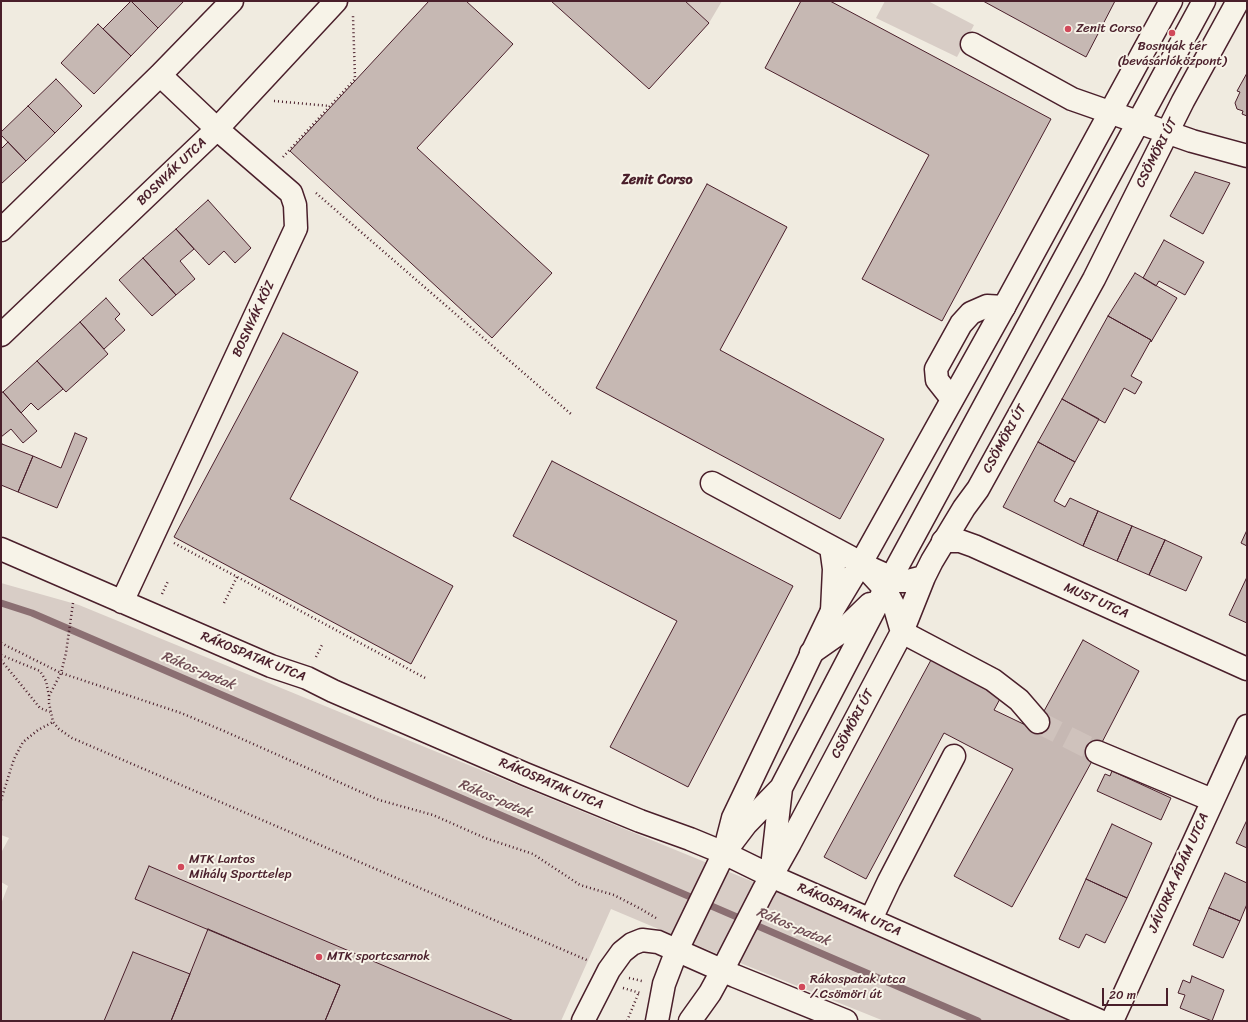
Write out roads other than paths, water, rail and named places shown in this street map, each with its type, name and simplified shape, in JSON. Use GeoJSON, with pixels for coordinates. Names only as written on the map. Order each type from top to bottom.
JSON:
{"type":"FeatureCollection","features":[{"type":"Feature","properties":{"kind":"street"},"geometry":{"type":"LineString","coordinates":[[1,230],[160,75],[232,1]]}},
{"type":"Feature","properties":{"kind":"street","name":"BOSNYÁK UTCA"},"geometry":{"type":"LineString","coordinates":[[1,335],[217,129],[336,1]]}},
{"type":"Feature","properties":{"kind":"street","name":"CSÖMÖRI ÚT"},"geometry":{"type":"LineString","coordinates":[[724,853],[733,818],[832,611],[861,563],[1004,307],[1171,1]]}},
{"type":"Feature","properties":{"kind":"street","name":"CSÖMÖRI ÚT"},"geometry":{"type":"LineString","coordinates":[[657,1021],[663,991],[677,950],[724,853],[746,824],[781,788],[888,584],[1204,1]]}},
{"type":"Feature","properties":{"kind":"street","name":"CSÖMÖRI ÚT"},"geometry":{"type":"LineString","coordinates":[[690,1021],[710,993],[722,971],[767,883],[902,632],[924,577],[943,541],[978,489],[1094,279],[1167,132],[1238,1]]}},
{"type":"Feature","properties":{"kind":"street"},"geometry":{"type":"LineString","coordinates":[[972,44],[1072,99],[1209,146],[1247,156]]}},
{"type":"Feature","properties":{"kind":"street","name":"BOSNYÁK KÖZ"},"geometry":{"type":"LineString","coordinates":[[122,602],[296,228],[296,205],[291,194],[217,129],[160,75]]}},
{"type":"Feature","properties":{"kind":"street"},"geometry":{"type":"LineString","coordinates":[[952,399],[937,380],[936,369],[961,324],[971,313],[987,306],[1004,307]]}},
{"type":"Feature","properties":{"kind":"street"},"geometry":{"type":"LineString","coordinates":[[712,483],[861,563],[888,584],[902,632],[993,680],[1019,700],[1038,722]]}},
{"type":"Feature","properties":{"kind":"street","name":"MUST UTCA"},"geometry":{"type":"LineString","coordinates":[[943,541],[960,541],[974,546],[1247,669]]}},
{"type":"Feature","properties":{"kind":"street"},"geometry":{"type":"LineString","coordinates":[[831,547],[834,569],[832,611]]}},
{"type":"Feature","properties":{"kind":"street","name":"RÁKOSPATAK UTCA"},"geometry":{"type":"LineString","coordinates":[[1,548],[264,663],[307,678],[333,691],[525,774],[640,821],[724,853],[767,883],[871,919],[1100,1021]]}},
{"type":"Feature","properties":{"kind":"street"},"geometry":{"type":"LineString","coordinates":[[888,584],[924,577]]}},
{"type":"Feature","properties":{"kind":"street","name":"CSÖMÖRI ÚT"},"geometry":{"type":"LineString","coordinates":[[812,653],[841,632],[888,584]]}},
{"type":"Feature","properties":{"kind":"street","name":"JÁVORKA ÁDÁM UTCA"},"geometry":{"type":"LineString","coordinates":[[1112,1021],[1247,726]]}},
{"type":"Feature","properties":{"kind":"street"},"geometry":{"type":"LineString","coordinates":[[1097,752],[1212,800]]}},
{"type":"Feature","properties":{"kind":"street"},"geometry":{"type":"LineString","coordinates":[[871,919],[888,881],[954,756]]}},
{"type":"Feature","properties":{"kind":"street","name":"CSÖMÖRI ÚT"},"geometry":{"type":"LineString","coordinates":[[767,883],[781,788]]}},
{"type":"Feature","properties":{"kind":"street"},"geometry":{"type":"LineString","coordinates":[[583,1021],[609,970],[622,952],[632,944],[642,940],[654,941],[677,950],[722,971],[846,1021]]}},
{"type":"Feature","properties":{"kind":"waterway","name":"Rákos-patak"},"geometry":{"type":"LineString","coordinates":[[1,603],[32,613],[978,1021]]}},
{"type":"Feature","properties":{"kind":"tunnel"},"geometry":{"type":"LineString","coordinates":[[1038,722],[1097,752]]}},
{"type":"Feature","properties":{"kind":"place","name":"Zenit Corso"},"geometry":{"type":"Point","coordinates":[1068,29]}},
{"type":"Feature","properties":{"kind":"place","name":"Bosnyák tér (bevásárlóközpont)"},"geometry":{"type":"Point","coordinates":[1172,33]}},
{"type":"Feature","properties":{"kind":"place","name":"MTK Lantos Mihály Sporttelep"},"geometry":{"type":"Point","coordinates":[181,867]}},
{"type":"Feature","properties":{"kind":"place","name":"MTK sportcsarnok"},"geometry":{"type":"Point","coordinates":[319,957]}},
{"type":"Feature","properties":{"kind":"place","name":"Rákospatak utca / Csömöri út"},"geometry":{"type":"Point","coordinates":[802,987]}},
{"type":"Feature","properties":{"kind":"district","name":"Zenit Corso"},"geometry":{"type":"Point","coordinates":[657,180]}}]}
